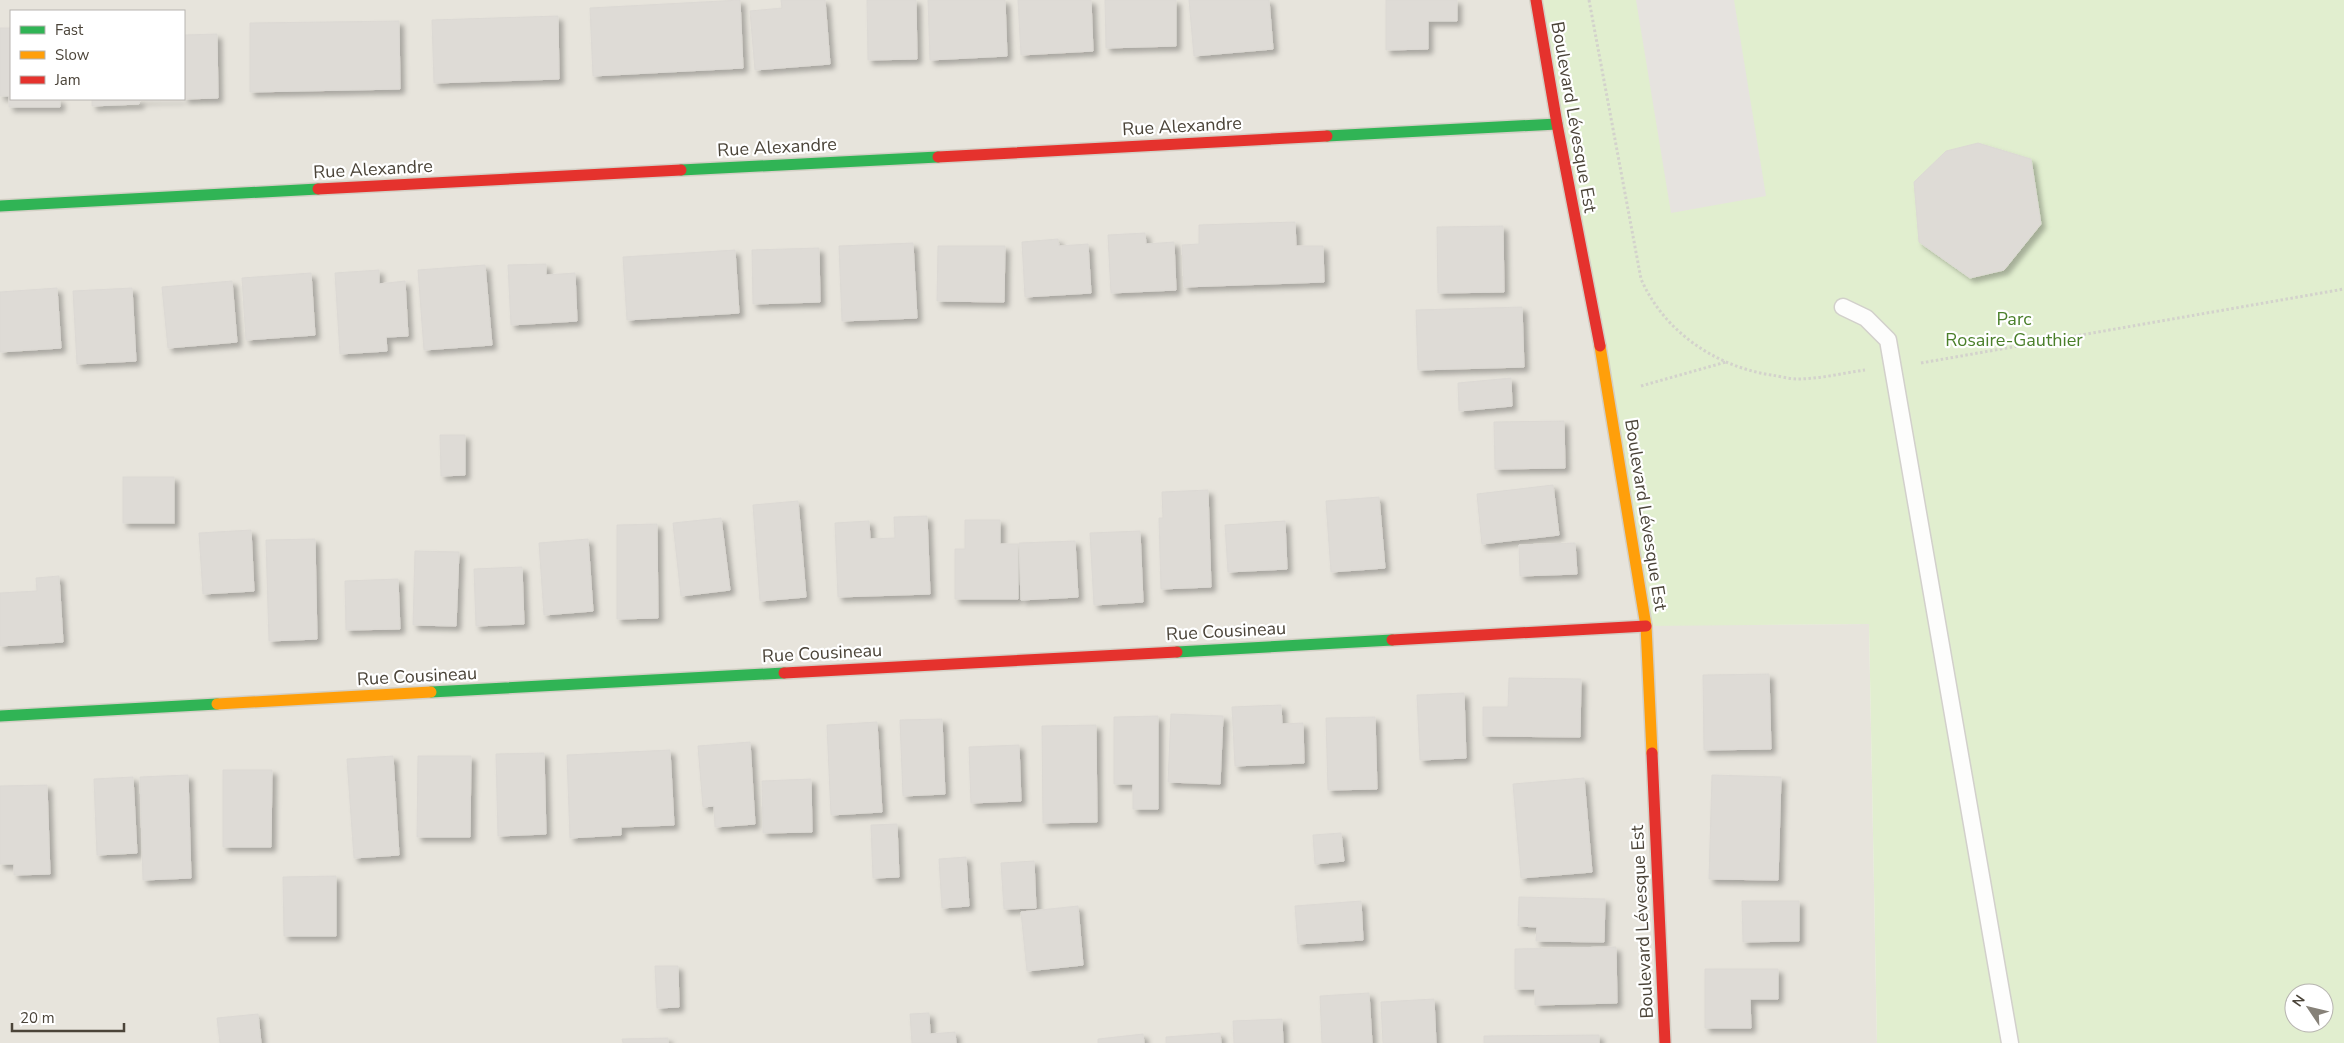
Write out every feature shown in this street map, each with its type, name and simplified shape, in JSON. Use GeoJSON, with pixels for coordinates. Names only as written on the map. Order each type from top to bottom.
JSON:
{"type":"FeatureCollection","features":[{"type":"Feature","properties":{"kind":"street","name":"Boulevard Lévesque Est"},"geometry":{"type":"LineString","coordinates":[[1536,0],[1556,124],[1609,395],[1646,626],[1664,1043]]}},
{"type":"Feature","properties":{"kind":"street","name":"Rue Alexandre"},"geometry":{"type":"LineString","coordinates":[[0,206],[1556,124]]}},
{"type":"Feature","properties":{"kind":"street","name":"Rue Cousineau"},"geometry":{"type":"LineString","coordinates":[[0,716],[1646,626]]}},
{"type":"Feature","properties":{"kind":"lane"},"geometry":{"type":"LineString","coordinates":[[1843,307],[1866,318],[1888,340],[2010,1043]]}},
{"type":"Feature","properties":{"kind":"path"},"geometry":{"type":"LineString","coordinates":[[1589,0],[1642,279],[1656,308],[1676,330],[1698,347],[1727,362],[1759,373],[1796,379],[1894,368],[2344,289]]}},
{"type":"Feature","properties":{"kind":"path"},"geometry":{"type":"LineString","coordinates":[[1609,395],[1727,362]]}},
{"type":"Feature","properties":{"kind":"shaded area"},"geometry":{"type":"Polygon","coordinates":[[[0,0],[1537,0],[1646,625],[1869,624],[1877,1043],[0,1043],[0,0]]]}},
{"type":"Feature","properties":{"kind":"shaded area"},"geometry":{"type":"Polygon","coordinates":[[[1636,0],[1734,0],[1766,196],[1671,213],[1636,0]]]}},
{"type":"Feature","properties":{"kind":"green space","name":"Parc Rosaire-Gauthier"},"geometry":{"type":"Polygon","coordinates":[[[1536,0],[2344,0],[2344,1043],[1877,1043],[1869,624],[1646,626],[1536,0]]]}},
{"type":"Feature","properties":{"kind":"building"},"geometry":{"type":"Polygon","coordinates":[[[740,0],[743,68],[593,76],[590,8],[740,0]]]}},
{"type":"Feature","properties":{"kind":"building"},"geometry":{"type":"Polygon","coordinates":[[[781,0],[825,0],[830,64],[755,70],[750,11],[782,8],[781,0]]]}},
{"type":"Feature","properties":{"kind":"building"},"geometry":{"type":"Polygon","coordinates":[[[867,0],[916,0],[917,59],[868,60],[867,0]]]}},
{"type":"Feature","properties":{"kind":"building"},"geometry":{"type":"Polygon","coordinates":[[[928,0],[1005,0],[1007,56],[930,60],[928,0]]]}},
{"type":"Feature","properties":{"kind":"building"},"geometry":{"type":"Polygon","coordinates":[[[1018,0],[1091,0],[1093,51],[1021,55],[1018,0]]]}},
{"type":"Feature","properties":{"kind":"building"},"geometry":{"type":"Polygon","coordinates":[[[1105,0],[1176,0],[1176,46],[1106,48],[1105,0]]]}},
{"type":"Feature","properties":{"kind":"building"},"geometry":{"type":"Polygon","coordinates":[[[1189,0],[1269,0],[1273,49],[1194,56],[1189,0]]]}},
{"type":"Feature","properties":{"kind":"building"},"geometry":{"type":"Polygon","coordinates":[[[1386,0],[1457,0],[1457,21],[1428,21],[1428,49],[1386,50],[1386,0]]]}},
{"type":"Feature","properties":{"kind":"building"},"geometry":{"type":"Polygon","coordinates":[[[558,16],[559,79],[434,83],[432,20],[558,16]]]}},
{"type":"Feature","properties":{"kind":"building"},"geometry":{"type":"Polygon","coordinates":[[[399,21],[400,89],[250,92],[250,23],[399,21]]]}},
{"type":"Feature","properties":{"kind":"building"},"geometry":{"type":"Polygon","coordinates":[[[0,28],[10,28],[10,100],[60,100],[60,107],[9,107],[9,96],[0,96],[0,28]]]}},
{"type":"Feature","properties":{"kind":"building"},"geometry":{"type":"Polygon","coordinates":[[[217,34],[218,98],[185,99],[185,35],[217,34]]]}},
{"type":"Feature","properties":{"kind":"building"},"geometry":{"type":"Polygon","coordinates":[[[92,100],[140,100],[139,104],[92,106],[92,100]]]}},
{"type":"Feature","properties":{"kind":"building"},"geometry":{"type":"Polygon","coordinates":[[[1978,143],[2031,159],[2041,224],[2004,270],[1970,278],[1919,242],[1914,182],[1946,151],[1978,143]]]}},
{"type":"Feature","properties":{"kind":"building"},"geometry":{"type":"Polygon","coordinates":[[[1295,222],[1296,246],[1323,246],[1324,282],[1184,287],[1182,245],[1199,244],[1199,225],[1295,222]]]}},
{"type":"Feature","properties":{"kind":"building"},"geometry":{"type":"Polygon","coordinates":[[[1503,226],[1504,292],[1438,293],[1437,227],[1503,226]]]}},
{"type":"Feature","properties":{"kind":"building"},"geometry":{"type":"Polygon","coordinates":[[[1145,233],[1146,244],[1174,242],[1176,290],[1111,293],[1108,235],[1145,233]]]}},
{"type":"Feature","properties":{"kind":"building"},"geometry":{"type":"Polygon","coordinates":[[[1058,239],[1059,246],[1088,244],[1091,293],[1025,297],[1022,242],[1058,239]]]}},
{"type":"Feature","properties":{"kind":"building"},"geometry":{"type":"Polygon","coordinates":[[[913,243],[917,318],[842,321],[839,246],[913,243]]]}},
{"type":"Feature","properties":{"kind":"building"},"geometry":{"type":"Polygon","coordinates":[[[938,246],[1005,246],[1004,302],[937,301],[938,246]]]}},
{"type":"Feature","properties":{"kind":"building"},"geometry":{"type":"Polygon","coordinates":[[[819,248],[820,302],[753,304],[752,250],[819,248]]]}},
{"type":"Feature","properties":{"kind":"building"},"geometry":{"type":"Polygon","coordinates":[[[735,250],[739,313],[627,320],[623,257],[735,250]]]}},
{"type":"Feature","properties":{"kind":"building"},"geometry":{"type":"Polygon","coordinates":[[[546,264],[546,275],[575,273],[577,321],[511,325],[508,265],[546,264]]]}},
{"type":"Feature","properties":{"kind":"building"},"geometry":{"type":"Polygon","coordinates":[[[485,265],[492,345],[424,350],[418,270],[485,265]]]}},
{"type":"Feature","properties":{"kind":"building"},"geometry":{"type":"Polygon","coordinates":[[[379,270],[379,284],[405,281],[408,336],[386,337],[387,351],[340,354],[335,273],[379,270]]]}},
{"type":"Feature","properties":{"kind":"building"},"geometry":{"type":"Polygon","coordinates":[[[311,273],[315,335],[246,340],[242,278],[311,273]]]}},
{"type":"Feature","properties":{"kind":"building"},"geometry":{"type":"Polygon","coordinates":[[[232,281],[237,342],[168,348],[162,287],[232,281]]]}},
{"type":"Feature","properties":{"kind":"building"},"geometry":{"type":"Polygon","coordinates":[[[57,288],[61,348],[0,352],[0,292],[57,288]]]}},
{"type":"Feature","properties":{"kind":"building"},"geometry":{"type":"Polygon","coordinates":[[[132,288],[136,361],[77,364],[73,291],[132,288]]]}},
{"type":"Feature","properties":{"kind":"building"},"geometry":{"type":"Polygon","coordinates":[[[1522,307],[1524,367],[1418,370],[1416,310],[1522,307]]]}},
{"type":"Feature","properties":{"kind":"building"},"geometry":{"type":"Polygon","coordinates":[[[1511,378],[1512,406],[1459,411],[1458,383],[1511,378]]]}},
{"type":"Feature","properties":{"kind":"building"},"geometry":{"type":"Polygon","coordinates":[[[1564,421],[1565,468],[1495,469],[1494,422],[1564,421]]]}},
{"type":"Feature","properties":{"kind":"building"},"geometry":{"type":"Polygon","coordinates":[[[440,435],[465,435],[465,475],[441,476],[440,435]]]}},
{"type":"Feature","properties":{"kind":"building"},"geometry":{"type":"Polygon","coordinates":[[[123,477],[174,477],[174,523],[123,523],[123,477]]]}},
{"type":"Feature","properties":{"kind":"building"},"geometry":{"type":"Polygon","coordinates":[[[1553,485],[1559,535],[1482,544],[1477,494],[1553,485]]]}},
{"type":"Feature","properties":{"kind":"building"},"geometry":{"type":"Polygon","coordinates":[[[1208,490],[1211,587],[1161,589],[1159,518],[1163,518],[1162,492],[1208,490]]]}},
{"type":"Feature","properties":{"kind":"building"},"geometry":{"type":"Polygon","coordinates":[[[1379,497],[1385,568],[1331,572],[1326,501],[1379,497]]]}},
{"type":"Feature","properties":{"kind":"building"},"geometry":{"type":"Polygon","coordinates":[[[798,501],[806,597],[760,601],[753,505],[798,501]]]}},
{"type":"Feature","properties":{"kind":"building"},"geometry":{"type":"Polygon","coordinates":[[[927,516],[930,594],[838,597],[835,523],[869,521],[870,539],[895,538],[894,517],[927,516]]]}},
{"type":"Feature","properties":{"kind":"building"},"geometry":{"type":"Polygon","coordinates":[[[721,518],[730,590],[681,596],[673,523],[721,518]]]}},
{"type":"Feature","properties":{"kind":"building"},"geometry":{"type":"Polygon","coordinates":[[[965,520],[1000,520],[1000,544],[1018,544],[1018,599],[955,599],[955,549],[965,549],[965,520]]]}},
{"type":"Feature","properties":{"kind":"building"},"geometry":{"type":"Polygon","coordinates":[[[1285,521],[1287,569],[1228,572],[1225,525],[1285,521]]]}},
{"type":"Feature","properties":{"kind":"building"},"geometry":{"type":"Polygon","coordinates":[[[657,524],[658,618],[617,619],[617,525],[657,524]]]}},
{"type":"Feature","properties":{"kind":"building"},"geometry":{"type":"Polygon","coordinates":[[[251,530],[254,591],[203,594],[199,533],[251,530]]]}},
{"type":"Feature","properties":{"kind":"building"},"geometry":{"type":"Polygon","coordinates":[[[1140,531],[1143,602],[1094,605],[1090,533],[1140,531]]]}},
{"type":"Feature","properties":{"kind":"building"},"geometry":{"type":"Polygon","coordinates":[[[315,539],[317,639],[269,641],[266,540],[315,539]]]}},
{"type":"Feature","properties":{"kind":"building"},"geometry":{"type":"Polygon","coordinates":[[[588,539],[593,611],[544,615],[539,543],[588,539]]]}},
{"type":"Feature","properties":{"kind":"building"},"geometry":{"type":"Polygon","coordinates":[[[1075,541],[1078,597],[1021,600],[1019,543],[1075,541]]]}},
{"type":"Feature","properties":{"kind":"building"},"geometry":{"type":"Polygon","coordinates":[[[1575,543],[1577,574],[1520,576],[1519,545],[1575,543]]]}},
{"type":"Feature","properties":{"kind":"building"},"geometry":{"type":"Polygon","coordinates":[[[415,551],[459,552],[456,626],[413,625],[415,551]]]}},
{"type":"Feature","properties":{"kind":"building"},"geometry":{"type":"Polygon","coordinates":[[[522,567],[524,624],[476,626],[474,569],[522,567]]]}},
{"type":"Feature","properties":{"kind":"building"},"geometry":{"type":"Polygon","coordinates":[[[59,576],[63,642],[0,646],[0,593],[37,591],[36,578],[59,576]]]}},
{"type":"Feature","properties":{"kind":"building"},"geometry":{"type":"Polygon","coordinates":[[[398,579],[400,629],[346,630],[345,581],[398,579]]]}},
{"type":"Feature","properties":{"kind":"building"},"geometry":{"type":"Polygon","coordinates":[[[1769,674],[1771,749],[1704,750],[1703,675],[1769,674]]]}},
{"type":"Feature","properties":{"kind":"building"},"geometry":{"type":"Polygon","coordinates":[[[1509,678],[1581,679],[1580,737],[1483,736],[1483,707],[1508,707],[1509,678]]]}},
{"type":"Feature","properties":{"kind":"building"},"geometry":{"type":"Polygon","coordinates":[[[1464,693],[1466,758],[1420,760],[1417,695],[1464,693]]]}},
{"type":"Feature","properties":{"kind":"building"},"geometry":{"type":"Polygon","coordinates":[[[1281,705],[1282,724],[1303,723],[1304,763],[1235,766],[1232,707],[1281,705]]]}},
{"type":"Feature","properties":{"kind":"building"},"geometry":{"type":"Polygon","coordinates":[[[1171,714],[1223,716],[1220,784],[1168,782],[1171,714]]]}},
{"type":"Feature","properties":{"kind":"building"},"geometry":{"type":"Polygon","coordinates":[[[1158,716],[1158,809],[1133,809],[1133,784],[1114,784],[1114,717],[1158,716]]]}},
{"type":"Feature","properties":{"kind":"building"},"geometry":{"type":"Polygon","coordinates":[[[1375,717],[1377,789],[1328,790],[1326,718],[1375,717]]]}},
{"type":"Feature","properties":{"kind":"building"},"geometry":{"type":"Polygon","coordinates":[[[942,719],[945,794],[903,796],[900,720],[942,719]]]}},
{"type":"Feature","properties":{"kind":"building"},"geometry":{"type":"Polygon","coordinates":[[[877,722],[882,812],[831,815],[827,725],[877,722]]]}},
{"type":"Feature","properties":{"kind":"building"},"geometry":{"type":"Polygon","coordinates":[[[1096,725],[1097,822],[1043,823],[1042,726],[1096,725]]]}},
{"type":"Feature","properties":{"kind":"building"},"geometry":{"type":"Polygon","coordinates":[[[750,742],[755,824],[715,827],[714,806],[703,807],[698,746],[750,742]]]}},
{"type":"Feature","properties":{"kind":"building"},"geometry":{"type":"Polygon","coordinates":[[[1019,745],[1021,801],[971,803],[969,747],[1019,745]]]}},
{"type":"Feature","properties":{"kind":"building"},"geometry":{"type":"Polygon","coordinates":[[[670,750],[674,825],[621,827],[621,835],[570,838],[567,755],[670,750]]]}},
{"type":"Feature","properties":{"kind":"building"},"geometry":{"type":"Polygon","coordinates":[[[544,753],[546,834],[498,836],[496,754],[544,753]]]}},
{"type":"Feature","properties":{"kind":"building"},"geometry":{"type":"Polygon","coordinates":[[[393,756],[399,855],[354,858],[347,759],[393,756]]]}},
{"type":"Feature","properties":{"kind":"building"},"geometry":{"type":"Polygon","coordinates":[[[418,756],[471,756],[470,837],[417,837],[418,756]]]}},
{"type":"Feature","properties":{"kind":"building"},"geometry":{"type":"Polygon","coordinates":[[[223,770],[272,770],[271,847],[223,847],[223,770]]]}},
{"type":"Feature","properties":{"kind":"building"},"geometry":{"type":"Polygon","coordinates":[[[188,775],[191,878],[143,880],[140,777],[188,775]]]}},
{"type":"Feature","properties":{"kind":"building"},"geometry":{"type":"Polygon","coordinates":[[[1712,775],[1781,777],[1778,880],[1709,879],[1712,775]]]}},
{"type":"Feature","properties":{"kind":"building"},"geometry":{"type":"Polygon","coordinates":[[[133,777],[137,853],[97,855],[94,779],[133,777]]]}},
{"type":"Feature","properties":{"kind":"building"},"geometry":{"type":"Polygon","coordinates":[[[1584,778],[1592,872],[1521,878],[1513,784],[1584,778]]]}},
{"type":"Feature","properties":{"kind":"building"},"geometry":{"type":"Polygon","coordinates":[[[811,779],[812,832],[763,833],[762,781],[811,779]]]}},
{"type":"Feature","properties":{"kind":"building"},"geometry":{"type":"Polygon","coordinates":[[[47,785],[50,874],[14,875],[14,864],[0,864],[0,786],[47,785]]]}},
{"type":"Feature","properties":{"kind":"building"},"geometry":{"type":"Polygon","coordinates":[[[897,824],[899,877],[873,878],[871,825],[897,824]]]}},
{"type":"Feature","properties":{"kind":"building"},"geometry":{"type":"Polygon","coordinates":[[[1341,833],[1344,861],[1315,864],[1313,835],[1341,833]]]}},
{"type":"Feature","properties":{"kind":"building"},"geometry":{"type":"Polygon","coordinates":[[[966,857],[969,906],[942,908],[939,859],[966,857]]]}},
{"type":"Feature","properties":{"kind":"building"},"geometry":{"type":"Polygon","coordinates":[[[1034,861],[1036,908],[1004,909],[1001,863],[1034,861]]]}},
{"type":"Feature","properties":{"kind":"building"},"geometry":{"type":"Polygon","coordinates":[[[336,876],[336,936],[284,936],[283,877],[336,876]]]}},
{"type":"Feature","properties":{"kind":"building"},"geometry":{"type":"Polygon","coordinates":[[[1519,897],[1605,899],[1604,942],[1536,941],[1537,927],[1518,926],[1519,897]]]}},
{"type":"Feature","properties":{"kind":"building"},"geometry":{"type":"Polygon","coordinates":[[[1361,901],[1363,940],[1298,944],[1295,906],[1361,901]]]}},
{"type":"Feature","properties":{"kind":"building"},"geometry":{"type":"Polygon","coordinates":[[[1742,901],[1799,901],[1799,941],[1743,942],[1742,901]]]}},
{"type":"Feature","properties":{"kind":"building"},"geometry":{"type":"Polygon","coordinates":[[[1078,906],[1083,965],[1027,971],[1021,912],[1078,906]]]}},
{"type":"Feature","properties":{"kind":"building"},"geometry":{"type":"Polygon","coordinates":[[[1616,947],[1617,1003],[1535,1005],[1535,989],[1515,989],[1515,949],[1616,947]]]}},
{"type":"Feature","properties":{"kind":"building"},"geometry":{"type":"Polygon","coordinates":[[[655,966],[678,966],[679,1007],[657,1008],[655,966]]]}},
{"type":"Feature","properties":{"kind":"building"},"geometry":{"type":"Polygon","coordinates":[[[1705,969],[1778,969],[1778,999],[1750,999],[1751,1028],[1705,1028],[1705,969]]]}},
{"type":"Feature","properties":{"kind":"building"},"geometry":{"type":"Polygon","coordinates":[[[1369,993],[1372,1043],[1322,1043],[1320,996],[1369,993]]]}},
{"type":"Feature","properties":{"kind":"building"},"geometry":{"type":"Polygon","coordinates":[[[1434,999],[1436,1043],[1383,1043],[1381,1002],[1434,999]]]}},
{"type":"Feature","properties":{"kind":"building"},"geometry":{"type":"Polygon","coordinates":[[[929,1013],[930,1034],[955,1032],[956,1043],[912,1043],[910,1014],[929,1013]]]}},
{"type":"Feature","properties":{"kind":"building"},"geometry":{"type":"Polygon","coordinates":[[[258,1014],[261,1043],[220,1043],[217,1018],[258,1014]]]}},
{"type":"Feature","properties":{"kind":"building"},"geometry":{"type":"Polygon","coordinates":[[[1282,1019],[1283,1043],[1234,1043],[1233,1021],[1282,1019]]]}},
{"type":"Feature","properties":{"kind":"building"},"geometry":{"type":"Polygon","coordinates":[[[1220,1033],[1221,1043],[1166,1043],[1166,1037],[1220,1033]]]}},
{"type":"Feature","properties":{"kind":"building"},"geometry":{"type":"Polygon","coordinates":[[[1143,1034],[1144,1043],[1098,1043],[1098,1039],[1143,1034]]]}},
{"type":"Feature","properties":{"kind":"building"},"geometry":{"type":"Polygon","coordinates":[[[1599,1035],[1599,1043],[1484,1043],[1484,1036],[1599,1035]]]}},
{"type":"Feature","properties":{"kind":"building"},"geometry":{"type":"Polygon","coordinates":[[[668,1038],[668,1043],[623,1043],[622,1039],[668,1038]]]}},
{"type":"Feature","properties":{"kind":"traffic: fast"},"geometry":{"type":"LineString","coordinates":[[1327,136],[1557,124]]}},
{"type":"Feature","properties":{"kind":"traffic: fast"},"geometry":{"type":"LineString","coordinates":[[681,170],[938,157]]}},
{"type":"Feature","properties":{"kind":"traffic: fast"},"geometry":{"type":"LineString","coordinates":[[0,206],[318,189]]}},
{"type":"Feature","properties":{"kind":"traffic: fast"},"geometry":{"type":"LineString","coordinates":[[1177,652],[1392,640]]}},
{"type":"Feature","properties":{"kind":"traffic: fast"},"geometry":{"type":"LineString","coordinates":[[431,692],[784,673]]}},
{"type":"Feature","properties":{"kind":"traffic: fast"},"geometry":{"type":"LineString","coordinates":[[0,716],[217,704]]}},
{"type":"Feature","properties":{"kind":"traffic: slow"},"geometry":{"type":"LineString","coordinates":[[1600,346],[1646,626],[1652,753]]}},
{"type":"Feature","properties":{"kind":"traffic: slow"},"geometry":{"type":"LineString","coordinates":[[217,704],[431,692]]}},
{"type":"Feature","properties":{"kind":"traffic: jam"},"geometry":{"type":"LineString","coordinates":[[1536,0],[1557,124],[1600,346]]}},
{"type":"Feature","properties":{"kind":"traffic: jam"},"geometry":{"type":"LineString","coordinates":[[938,157],[1327,136]]}},
{"type":"Feature","properties":{"kind":"traffic: jam"},"geometry":{"type":"LineString","coordinates":[[318,189],[681,170]]}},
{"type":"Feature","properties":{"kind":"traffic: jam"},"geometry":{"type":"LineString","coordinates":[[1392,640],[1646,626]]}},
{"type":"Feature","properties":{"kind":"traffic: jam"},"geometry":{"type":"LineString","coordinates":[[784,673],[1177,652]]}},
{"type":"Feature","properties":{"kind":"traffic: jam"},"geometry":{"type":"LineString","coordinates":[[1652,753],[1665,1043]]}}]}
